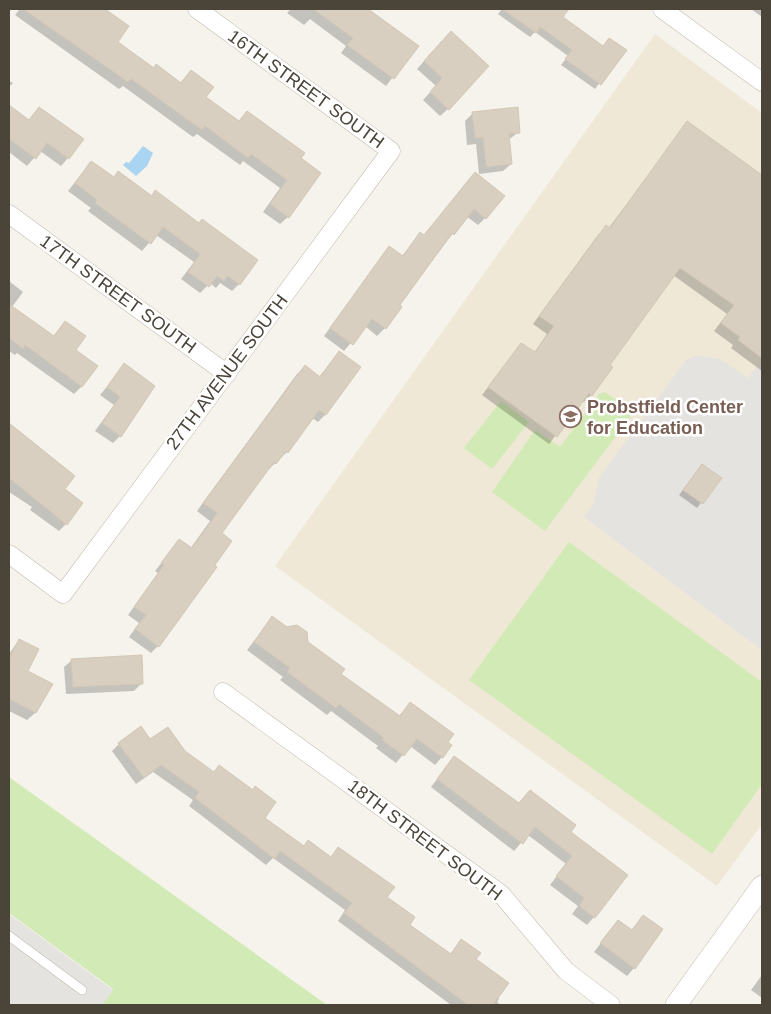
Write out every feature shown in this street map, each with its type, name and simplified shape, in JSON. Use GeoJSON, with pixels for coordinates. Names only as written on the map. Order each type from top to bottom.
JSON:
{"type":"FeatureCollection","features":[{"type":"Feature","properties":{"kind":"street","name":"16TH STREET SOUTH"},"geometry":{"type":"LineString","coordinates":[[197,9],[391,151]]}},
{"type":"Feature","properties":{"kind":"street"},"geometry":{"type":"LineString","coordinates":[[667,10],[762,82]]}},
{"type":"Feature","properties":{"kind":"street","name":"27TH AVENUE SOUTH"},"geometry":{"type":"LineString","coordinates":[[9,554],[64,594],[391,151]]}},
{"type":"Feature","properties":{"kind":"street","name":"17TH STREET SOUTH"},"geometry":{"type":"LineString","coordinates":[[9,214],[227,374]]}},
{"type":"Feature","properties":{"kind":"street","name":"18TH STREET SOUTH"},"geometry":{"type":"LineString","coordinates":[[223,692],[501,894],[566,971],[611,1005]]}},
{"type":"Feature","properties":{"kind":"street"},"geometry":{"type":"LineString","coordinates":[[683,1003],[762,886]]}},
{"type":"Feature","properties":{"kind":"lane"},"geometry":{"type":"LineString","coordinates":[[9,936],[82,990]]}},
{"type":"Feature","properties":{"kind":"shaded area","name":"Probstfield Center for Education"},"geometry":{"type":"Polygon","coordinates":[[[655,34],[762,113],[762,824],[717,886],[275,566],[655,34]]]}},
{"type":"Feature","properties":{"kind":"shaded area"},"geometry":{"type":"Polygon","coordinates":[[[697,355],[720,359],[748,378],[757,366],[762,370],[762,650],[584,517],[593,505],[599,478],[686,360],[697,355]]]}},
{"type":"Feature","properties":{"kind":"shaded area"},"geometry":{"type":"Polygon","coordinates":[[[9,914],[113,990],[102,1005],[9,1005],[9,914]]]}},
{"type":"Feature","properties":{"kind":"green space"},"geometry":{"type":"Polygon","coordinates":[[[605,392],[629,409],[631,416],[545,531],[492,492],[535,430],[560,447],[599,394],[605,392]]]}},
{"type":"Feature","properties":{"kind":"green space"},"geometry":{"type":"Polygon","coordinates":[[[501,401],[529,422],[492,469],[464,448],[501,401]]]}},
{"type":"Feature","properties":{"kind":"green space"},"geometry":{"type":"Polygon","coordinates":[[[569,542],[762,682],[762,784],[712,854],[469,680],[569,542]]]}},
{"type":"Feature","properties":{"kind":"green space"},"geometry":{"type":"Polygon","coordinates":[[[9,777],[327,1005],[102,1005],[113,989],[9,913],[9,777]]]}},
{"type":"Feature","properties":{"kind":"water"},"geometry":{"type":"Polygon","coordinates":[[[143,146],[153,153],[147,166],[136,176],[123,165],[126,162],[129,163],[143,146]]]}},
{"type":"Feature","properties":{"kind":"building"},"geometry":{"type":"Polygon","coordinates":[[[23,9],[105,9],[129,26],[118,42],[154,68],[156,64],[181,83],[191,70],[214,87],[206,97],[239,121],[247,111],[305,153],[301,158],[321,173],[289,218],[270,204],[287,180],[251,154],[248,158],[205,126],[202,130],[131,79],[128,82],[23,9]]]}},
{"type":"Feature","properties":{"kind":"building"},"geometry":{"type":"Polygon","coordinates":[[[313,9],[368,9],[419,46],[394,79],[347,45],[353,38],[313,9]]]}},
{"type":"Feature","properties":{"kind":"building"},"geometry":{"type":"Polygon","coordinates":[[[502,9],[569,9],[563,17],[603,46],[609,38],[627,50],[601,85],[565,59],[572,50],[540,27],[536,33],[502,9]]]}},
{"type":"Feature","properties":{"kind":"building"},"geometry":{"type":"Polygon","coordinates":[[[451,31],[489,66],[449,110],[430,92],[442,78],[424,61],[451,31]]]}},
{"type":"Feature","properties":{"kind":"building"},"geometry":{"type":"Polygon","coordinates":[[[9,105],[29,120],[39,107],[84,139],[69,159],[47,143],[36,159],[9,139],[9,105]]]}},
{"type":"Feature","properties":{"kind":"building"},"geometry":{"type":"Polygon","coordinates":[[[518,107],[520,133],[509,134],[512,164],[486,167],[483,137],[475,138],[472,112],[518,107]]]}},
{"type":"Feature","properties":{"kind":"building"},"geometry":{"type":"Polygon","coordinates":[[[687,121],[762,175],[762,358],[738,340],[740,337],[721,323],[734,305],[680,268],[610,365],[613,367],[592,396],[589,393],[557,437],[488,387],[521,343],[535,352],[554,326],[539,316],[606,225],[610,228],[687,121]]]}},
{"type":"Feature","properties":{"kind":"building"},"geometry":{"type":"Polygon","coordinates":[[[91,161],[114,177],[118,171],[152,196],[155,190],[199,223],[202,219],[258,260],[240,285],[228,276],[224,281],[217,276],[209,287],[188,272],[200,254],[163,227],[151,244],[95,203],[97,200],[75,183],[91,161]]]}},
{"type":"Feature","properties":{"kind":"building"},"geometry":{"type":"Polygon","coordinates":[[[475,172],[505,196],[486,219],[474,209],[454,235],[452,233],[400,305],[402,307],[386,329],[372,319],[353,345],[330,328],[389,246],[403,256],[420,232],[424,235],[475,172]]]}},
{"type":"Feature","properties":{"kind":"building"},"geometry":{"type":"Polygon","coordinates":[[[9,304],[54,336],[65,321],[86,336],[76,350],[98,366],[82,387],[25,345],[23,349],[9,338],[9,304]]]}},
{"type":"Feature","properties":{"kind":"building"},"geometry":{"type":"Polygon","coordinates":[[[339,351],[361,367],[326,415],[319,410],[288,453],[286,451],[276,464],[274,462],[222,533],[232,541],[215,565],[217,567],[159,647],[135,629],[146,615],[134,607],[164,565],[161,563],[179,539],[192,548],[217,513],[203,503],[305,365],[320,377],[339,351]]]}},
{"type":"Feature","properties":{"kind":"building"},"geometry":{"type":"Polygon","coordinates":[[[124,363],[155,386],[121,437],[102,423],[120,397],[107,387],[124,363]]]}},
{"type":"Feature","properties":{"kind":"building"},"geometry":{"type":"Polygon","coordinates":[[[9,423],[75,476],[65,489],[83,503],[67,525],[9,478],[9,423]]]}},
{"type":"Feature","properties":{"kind":"building"},"geometry":{"type":"Polygon","coordinates":[[[702,464],[722,478],[703,504],[683,490],[702,464]]]}},
{"type":"Feature","properties":{"kind":"building"},"geometry":{"type":"Polygon","coordinates":[[[272,616],[287,627],[297,625],[307,632],[308,642],[345,669],[341,674],[400,716],[410,702],[454,734],[448,742],[452,745],[443,758],[417,739],[404,756],[382,740],[384,738],[339,704],[336,708],[287,672],[290,668],[254,642],[272,616]]]}},
{"type":"Feature","properties":{"kind":"building"},"geometry":{"type":"Polygon","coordinates":[[[19,639],[39,649],[28,671],[53,684],[36,713],[9,699],[9,659],[19,639]]]}},
{"type":"Feature","properties":{"kind":"building"},"geometry":{"type":"Polygon","coordinates":[[[142,655],[143,684],[73,687],[71,659],[142,655]]]}},
{"type":"Feature","properties":{"kind":"building"},"geometry":{"type":"Polygon","coordinates":[[[141,726],[150,739],[168,727],[185,751],[214,772],[219,765],[253,790],[255,786],[276,802],[265,818],[304,846],[308,840],[331,857],[338,847],[395,887],[387,897],[415,917],[410,925],[451,954],[461,939],[481,953],[476,959],[509,983],[493,1005],[468,1005],[344,913],[352,903],[280,851],[275,859],[195,798],[199,792],[161,765],[144,778],[118,743],[141,726]]]}},
{"type":"Feature","properties":{"kind":"building"},"geometry":{"type":"Polygon","coordinates":[[[454,756],[519,803],[530,790],[576,825],[571,832],[628,875],[595,918],[579,906],[584,898],[556,876],[572,856],[535,827],[523,844],[437,779],[454,756]]]}},
{"type":"Feature","properties":{"kind":"building"},"geometry":{"type":"Polygon","coordinates":[[[643,915],[663,929],[635,969],[600,943],[618,920],[632,930],[643,915]]]}},
{"type":"Feature","properties":{"kind":"place","name":"Probstfield Center for Education"},"geometry":{"type":"Point","coordinates":[571,417]}}]}
